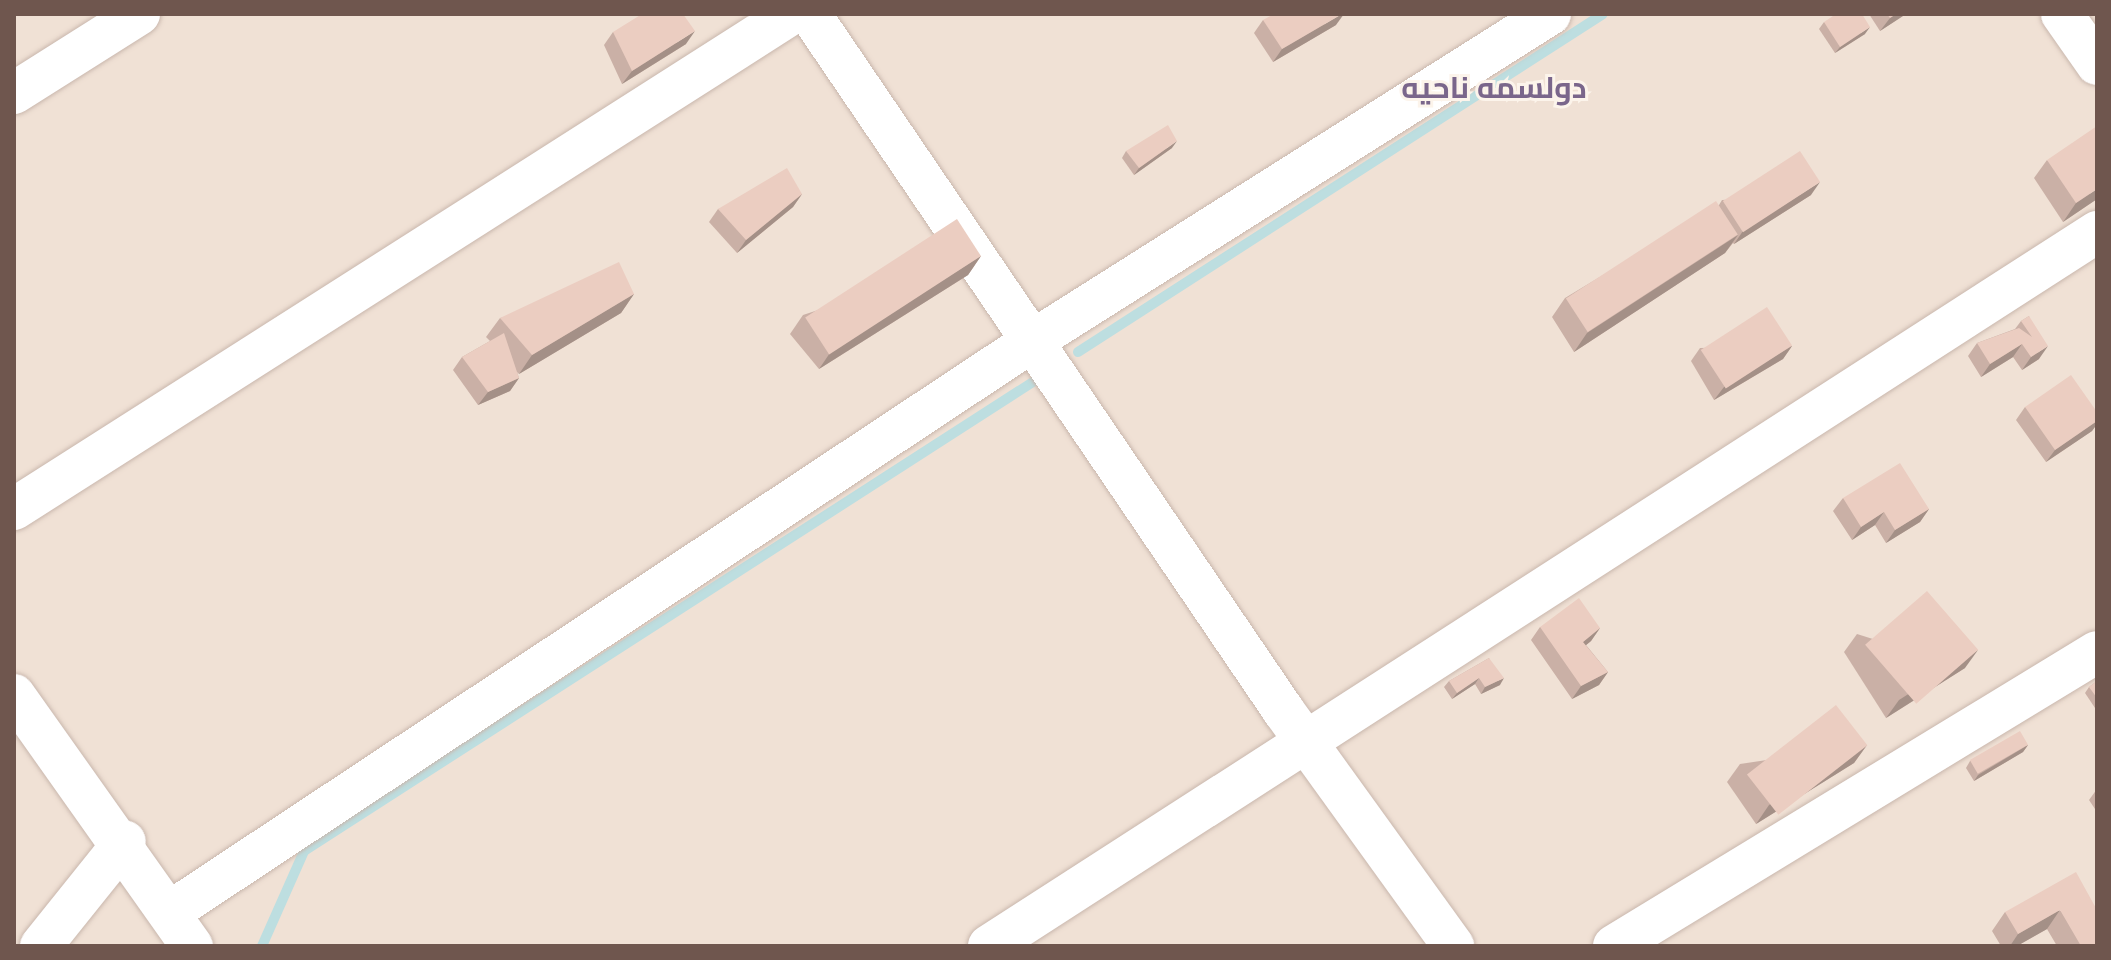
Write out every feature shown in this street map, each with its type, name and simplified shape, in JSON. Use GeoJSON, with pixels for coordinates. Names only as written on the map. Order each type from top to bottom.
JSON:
{"type":"FeatureCollection","features":[{"type":"Feature","properties":{"kind":"street"},"geometry":{"type":"LineString","coordinates":[[14,93],[139,14]]}},
{"type":"Feature","properties":{"kind":"street"},"geometry":{"type":"LineString","coordinates":[[14,509],[791,14]]}},
{"type":"Feature","properties":{"kind":"street"},"geometry":{"type":"LineString","coordinates":[[810,14],[1037,338],[1309,746],[1453,946]]}},
{"type":"Feature","properties":{"kind":"street"},"geometry":{"type":"LineString","coordinates":[[14,695],[125,841],[181,929],[1037,338],[1550,14]]}},
{"type":"Feature","properties":{"kind":"street"},"geometry":{"type":"LineString","coordinates":[[2062,14],[2097,64]]}},
{"type":"Feature","properties":{"kind":"street"},"geometry":{"type":"LineString","coordinates":[[989,946],[1309,746],[1394,680],[2097,232]]}},
{"type":"Feature","properties":{"kind":"street"},"geometry":{"type":"LineString","coordinates":[[1614,946],[2097,652]]}},
{"type":"Feature","properties":{"kind":"street"},"geometry":{"type":"LineString","coordinates":[[41,946],[125,841]]}},
{"type":"Feature","properties":{"kind":"shaded area"},"geometry":{"type":"Polygon","coordinates":[[[14,14],[2097,14],[2097,946],[14,946],[14,14]]]}},
{"type":"Feature","properties":{"kind":"building"},"geometry":{"type":"Polygon","coordinates":[[[642,14],[683,14],[695,31],[632,71],[613,32],[642,14]]]}},
{"type":"Feature","properties":{"kind":"building"},"geometry":{"type":"Polygon","coordinates":[[[1274,14],[1342,14],[1282,49],[1263,20],[1274,14]]]}},
{"type":"Feature","properties":{"kind":"building"},"geometry":{"type":"Polygon","coordinates":[[[1836,14],[1862,14],[1870,27],[1840,47],[1824,22],[1836,14]]]}},
{"type":"Feature","properties":{"kind":"building"},"geometry":{"type":"Polygon","coordinates":[[[1168,125],[1177,141],[1139,168],[1126,151],[1168,125]]]}},
{"type":"Feature","properties":{"kind":"building"},"geometry":{"type":"Polygon","coordinates":[[[2097,126],[2097,189],[2076,203],[2047,160],[2097,126]]]}},
{"type":"Feature","properties":{"kind":"building"},"geometry":{"type":"Polygon","coordinates":[[[1800,151],[1820,182],[1743,232],[1723,201],[1800,151]]]}},
{"type":"Feature","properties":{"kind":"building"},"geometry":{"type":"Polygon","coordinates":[[[787,168],[802,194],[746,240],[718,209],[787,168]]]}},
{"type":"Feature","properties":{"kind":"building"},"geometry":{"type":"Polygon","coordinates":[[[1716,201],[1738,235],[1588,332],[1566,298],[1716,201]]]}},
{"type":"Feature","properties":{"kind":"building"},"geometry":{"type":"Polygon","coordinates":[[[957,219],[981,256],[829,354],[805,318],[957,219]]]}},
{"type":"Feature","properties":{"kind":"building"},"geometry":{"type":"Polygon","coordinates":[[[619,262],[634,294],[532,355],[500,318],[619,262]]]}},
{"type":"Feature","properties":{"kind":"building"},"geometry":{"type":"Polygon","coordinates":[[[1767,307],[1792,346],[1726,389],[1701,350],[1767,307]]]}},
{"type":"Feature","properties":{"kind":"building"},"geometry":{"type":"Polygon","coordinates":[[[2029,316],[2048,346],[2031,357],[2022,344],[1990,364],[1977,343],[2019,328],[2032,337],[2021,321],[2029,316]]]}},
{"type":"Feature","properties":{"kind":"building"},"geometry":{"type":"Polygon","coordinates":[[[504,333],[519,378],[488,392],[462,357],[504,333]]]}},
{"type":"Feature","properties":{"kind":"building"},"geometry":{"type":"Polygon","coordinates":[[[2071,375],[2097,412],[2097,421],[2055,450],[2025,407],[2071,375]]]}},
{"type":"Feature","properties":{"kind":"building"},"geometry":{"type":"Polygon","coordinates":[[[1900,463],[1929,509],[1895,530],[1884,512],[1861,527],[1843,498],[1900,463]]]}},
{"type":"Feature","properties":{"kind":"building"},"geometry":{"type":"Polygon","coordinates":[[[1927,591],[1978,650],[1916,704],[1865,645],[1927,591]]]}},
{"type":"Feature","properties":{"kind":"building"},"geometry":{"type":"Polygon","coordinates":[[[1579,598],[1600,628],[1583,642],[1608,672],[1581,686],[1540,627],[1579,598]]]}},
{"type":"Feature","properties":{"kind":"building"},"geometry":{"type":"Polygon","coordinates":[[[1489,658],[1504,678],[1485,687],[1479,678],[1457,693],[1449,681],[1489,658]]]}},
{"type":"Feature","properties":{"kind":"building"},"geometry":{"type":"Polygon","coordinates":[[[2097,681],[2097,698],[2089,687],[2097,681]]]}},
{"type":"Feature","properties":{"kind":"building"},"geometry":{"type":"Polygon","coordinates":[[[1836,705],[1867,745],[1778,815],[1747,775],[1836,705]]]}},
{"type":"Feature","properties":{"kind":"building"},"geometry":{"type":"Polygon","coordinates":[[[2020,731],[2028,745],[1978,774],[1970,760],[2020,731]]]}},
{"type":"Feature","properties":{"kind":"building"},"geometry":{"type":"Polygon","coordinates":[[[2076,872],[2097,910],[2097,946],[2081,946],[2060,910],[2018,934],[2005,912],[2076,872]]]}},
{"type":"Feature","properties":{"kind":"waterway"},"geometry":{"type":"LineString","coordinates":[[1078,352],[1603,14]]}},
{"type":"Feature","properties":{"kind":"waterway"},"geometry":{"type":"LineString","coordinates":[[262,946],[304,851],[1033,382]]}},
{"type":"Feature","properties":{"kind":"district","name":"دولسمه ناحیه"},"geometry":{"type":"Point","coordinates":[1494,87]}}]}
